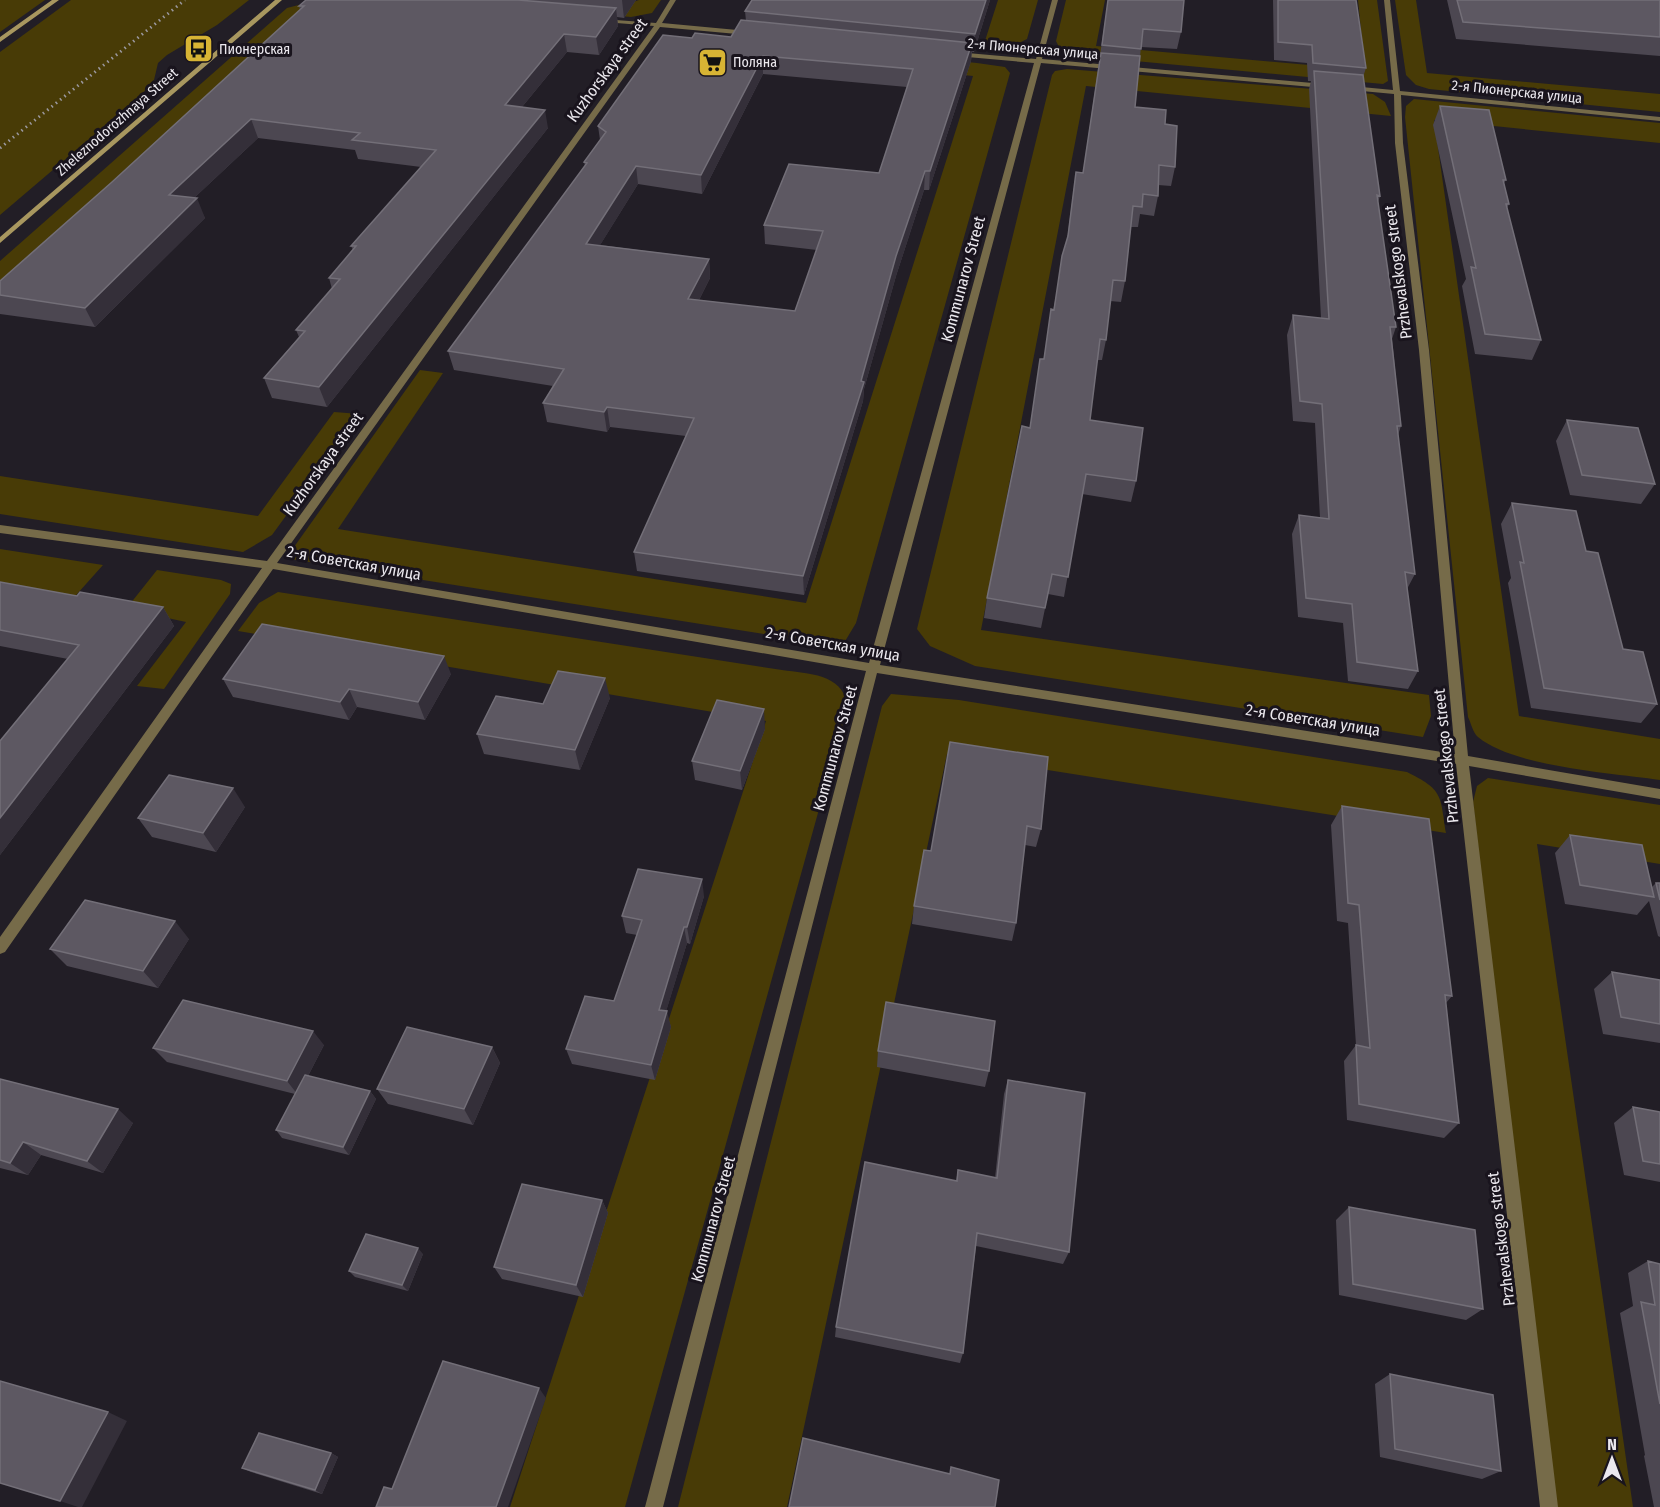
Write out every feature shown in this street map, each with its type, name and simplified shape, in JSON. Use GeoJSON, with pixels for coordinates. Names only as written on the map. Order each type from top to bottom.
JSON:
{"type":"FeatureCollection","features":[{"type":"Feature","properties":{"kind":"main road"},"geometry":{"type":"LineString","coordinates":[[0,40],[56,0]]}},
{"type":"Feature","properties":{"kind":"main road","name":"Zheleznodorozhnaya Street"},"geometry":{"type":"LineString","coordinates":[[0,241],[279,0]]}},
{"type":"Feature","properties":{"kind":"street","name":"Kuzhorskaya street"},"geometry":{"type":"LineString","coordinates":[[0,948],[270,565],[658,25],[673,0]]}},
{"type":"Feature","properties":{"kind":"street","name":"Kommunarov Street"},"geometry":{"type":"LineString","coordinates":[[654,1507],[873,668],[1040,63],[1055,0]]}},
{"type":"Feature","properties":{"kind":"street","name":"Przhevalskogo street"},"geometry":{"type":"LineString","coordinates":[[1387,0],[1397,92],[1399,143],[1424,350],[1462,760],[1549,1507]]}},
{"type":"Feature","properties":{"kind":"street"},"geometry":{"type":"LineString","coordinates":[[597,20],[753,34]]}},
{"type":"Feature","properties":{"kind":"street","name":"2-я Пионерская улица"},"geometry":{"type":"LineString","coordinates":[[944,53],[1397,92],[1660,119]]}},
{"type":"Feature","properties":{"kind":"street","name":"2-я Советская улица"},"geometry":{"type":"LineString","coordinates":[[0,529],[270,565],[873,668],[1462,760],[1660,794]]}},
{"type":"Feature","properties":{"kind":"shaded area"},"geometry":{"type":"Polygon","coordinates":[[[0,0],[45,0],[0,32],[0,0]]]}},
{"type":"Feature","properties":{"kind":"shaded area"},"geometry":{"type":"Polygon","coordinates":[[[71,0],[249,0],[217,25],[167,55],[158,63],[154,80],[142,94],[0,215],[0,52],[71,0]]]}},
{"type":"Feature","properties":{"kind":"shaded area"},"geometry":{"type":"Polygon","coordinates":[[[442,0],[598,0],[630,3],[639,0],[661,0],[652,13],[631,17],[442,0]]]}},
{"type":"Feature","properties":{"kind":"shaded area"},"geometry":{"type":"Polygon","coordinates":[[[998,0],[1038,0],[1027,39],[1019,43],[984,44],[998,0]]]}},
{"type":"Feature","properties":{"kind":"shaded area"},"geometry":{"type":"Polygon","coordinates":[[[1066,0],[1105,0],[1096,46],[1365,70],[1358,0],[1377,0],[1388,81],[1383,84],[1081,56],[1060,49],[1056,41],[1066,0]]]}},
{"type":"Feature","properties":{"kind":"shaded area"},"geometry":{"type":"Polygon","coordinates":[[[1395,0],[1416,0],[1427,73],[1660,94],[1660,112],[1429,89],[1416,85],[1406,75],[1395,0]]]}},
{"type":"Feature","properties":{"kind":"shaded area"},"geometry":{"type":"Polygon","coordinates":[[[314,1],[0,299],[0,261],[287,8],[314,1]]]}},
{"type":"Feature","properties":{"kind":"shaded area"},"geometry":{"type":"Polygon","coordinates":[[[743,39],[977,63],[1005,67],[1010,73],[856,623],[844,643],[824,639],[795,639],[290,559],[294,547],[420,370],[443,373],[338,529],[806,603],[973,76],[736,51],[743,39]]]}},
{"type":"Feature","properties":{"kind":"shaded area"},"geometry":{"type":"Polygon","coordinates":[[[1067,69],[1373,94],[1385,102],[1391,116],[1086,86],[981,630],[1429,695],[1431,716],[1423,737],[975,666],[930,646],[917,629],[1052,75],[1055,71],[1067,69]]]}},
{"type":"Feature","properties":{"kind":"shaded area"},"geometry":{"type":"Polygon","coordinates":[[[1414,99],[1660,123],[1660,143],[1434,120],[1519,716],[1660,739],[1660,780],[1564,767],[1515,755],[1494,747],[1478,737],[1468,717],[1405,117],[1406,106],[1414,99]]]}},
{"type":"Feature","properties":{"kind":"shaded area"},"geometry":{"type":"Polygon","coordinates":[[[334,412],[360,414],[272,535],[243,552],[0,514],[0,476],[258,516],[334,412]]]}},
{"type":"Feature","properties":{"kind":"shaded area"},"geometry":{"type":"Polygon","coordinates":[[[0,549],[103,565],[69,603],[0,591],[0,549]]]}},
{"type":"Feature","properties":{"kind":"shaded area"},"geometry":{"type":"Polygon","coordinates":[[[157,570],[221,580],[231,584],[230,594],[164,689],[137,686],[186,622],[126,609],[157,570]]]}},
{"type":"Feature","properties":{"kind":"shaded area"},"geometry":{"type":"Polygon","coordinates":[[[278,592],[813,674],[831,681],[844,694],[848,705],[625,1507],[510,1507],[766,721],[238,631],[259,603],[278,592]]]}},
{"type":"Feature","properties":{"kind":"shaded area"},"geometry":{"type":"Polygon","coordinates":[[[891,694],[959,700],[1407,772],[1434,789],[1438,795],[1446,833],[947,754],[787,1507],[678,1507],[882,706],[891,694]]]}},
{"type":"Feature","properties":{"kind":"shaded area"},"geometry":{"type":"Polygon","coordinates":[[[1488,778],[1660,805],[1660,864],[1537,844],[1633,1507],[1555,1507],[1473,802],[1477,786],[1488,778]]]}},
{"type":"Feature","properties":{"kind":"building"},"geometry":{"type":"Polygon","coordinates":[[[306,0],[518,0],[616,8],[596,37],[564,34],[505,105],[545,110],[319,387],[264,378],[305,331],[296,330],[340,279],[329,278],[356,246],[351,246],[436,150],[352,140],[360,133],[251,119],[169,195],[197,198],[85,308],[0,295],[0,281],[304,6],[299,6],[306,0]]]}},
{"type":"Feature","properties":{"kind":"building"},"geometry":{"type":"Polygon","coordinates":[[[752,0],[986,0],[975,34],[745,11],[752,0]]]}},
{"type":"Feature","properties":{"kind":"building"},"geometry":{"type":"Polygon","coordinates":[[[1108,0],[1184,0],[1181,32],[1143,29],[1141,49],[1102,45],[1108,0]]]}},
{"type":"Feature","properties":{"kind":"building"},"geometry":{"type":"Polygon","coordinates":[[[1278,0],[1356,0],[1366,68],[1313,63],[1312,45],[1278,42],[1278,0]]]}},
{"type":"Feature","properties":{"kind":"building"},"geometry":{"type":"Polygon","coordinates":[[[1457,0],[1660,0],[1660,37],[1463,22],[1457,0]]]}},
{"type":"Feature","properties":{"kind":"building"},"geometry":{"type":"Polygon","coordinates":[[[741,20],[972,43],[930,171],[925,171],[896,256],[861,381],[864,382],[803,576],[634,552],[694,418],[607,407],[604,412],[543,403],[564,369],[448,351],[587,163],[584,162],[606,132],[598,126],[663,35],[692,38],[695,33],[731,37],[741,20]],[[763,56],[701,175],[636,166],[586,244],[709,259],[688,299],[795,311],[823,231],[764,225],[789,164],[879,173],[913,69],[763,56]]]}},
{"type":"Feature","properties":{"kind":"building"},"geometry":{"type":"Polygon","coordinates":[[[1101,53],[1140,56],[1135,107],[1166,110],[1165,124],[1177,126],[1175,167],[1159,165],[1158,196],[1143,194],[1142,207],[1133,206],[1125,281],[1113,280],[1106,340],[1100,339],[1090,420],[1143,428],[1136,481],[1086,474],[1068,577],[1052,574],[1045,608],[987,598],[1022,426],[1030,428],[1040,359],[1044,359],[1051,309],[1054,310],[1062,256],[1068,236],[1076,172],[1083,173],[1101,53]]]}},
{"type":"Feature","properties":{"kind":"building"},"geometry":{"type":"Polygon","coordinates":[[[1314,71],[1363,75],[1396,327],[1390,327],[1401,426],[1397,426],[1415,574],[1405,572],[1418,671],[1357,662],[1352,604],[1306,598],[1299,515],[1329,519],[1322,404],[1300,401],[1293,315],[1329,319],[1314,71]]]}},
{"type":"Feature","properties":{"kind":"building"},"geometry":{"type":"Polygon","coordinates":[[[1440,106],[1489,110],[1506,180],[1503,180],[1509,204],[1506,204],[1541,340],[1485,334],[1471,267],[1476,268],[1440,106]]]}},
{"type":"Feature","properties":{"kind":"building"},"geometry":{"type":"Polygon","coordinates":[[[1567,420],[1638,428],[1655,484],[1582,475],[1567,420]]]}},
{"type":"Feature","properties":{"kind":"building"},"geometry":{"type":"Polygon","coordinates":[[[1512,503],[1576,511],[1586,551],[1598,553],[1623,649],[1643,652],[1657,704],[1544,688],[1520,562],[1524,563],[1512,503]]]}},
{"type":"Feature","properties":{"kind":"building"},"geometry":{"type":"Polygon","coordinates":[[[0,582],[77,596],[80,592],[163,607],[0,818],[0,741],[79,645],[0,630],[0,582]]]}},
{"type":"Feature","properties":{"kind":"building"},"geometry":{"type":"Polygon","coordinates":[[[262,624],[444,656],[418,702],[349,689],[340,702],[223,679],[262,624]]]}},
{"type":"Feature","properties":{"kind":"building"},"geometry":{"type":"Polygon","coordinates":[[[558,671],[605,678],[575,750],[477,734],[496,696],[543,704],[558,671]]]}},
{"type":"Feature","properties":{"kind":"building"},"geometry":{"type":"Polygon","coordinates":[[[717,700],[764,709],[740,771],[692,761],[717,700]]]}},
{"type":"Feature","properties":{"kind":"building"},"geometry":{"type":"Polygon","coordinates":[[[950,742],[1048,757],[1041,829],[1027,826],[1016,923],[914,906],[924,850],[931,851],[950,742]]]}},
{"type":"Feature","properties":{"kind":"building"},"geometry":{"type":"Polygon","coordinates":[[[169,775],[233,788],[203,833],[138,818],[169,775]]]}},
{"type":"Feature","properties":{"kind":"building"},"geometry":{"type":"Polygon","coordinates":[[[1342,806],[1429,819],[1452,996],[1445,995],[1459,1123],[1359,1104],[1356,1045],[1370,1048],[1359,905],[1348,903],[1342,806]]]}},
{"type":"Feature","properties":{"kind":"building"},"geometry":{"type":"Polygon","coordinates":[[[1570,835],[1642,845],[1654,897],[1580,885],[1570,835]]]}},
{"type":"Feature","properties":{"kind":"building"},"geometry":{"type":"Polygon","coordinates":[[[638,869],[702,879],[687,927],[684,927],[659,1010],[667,1011],[651,1065],[566,1049],[585,996],[614,1001],[642,920],[622,916],[638,869]]]}},
{"type":"Feature","properties":{"kind":"building"},"geometry":{"type":"Polygon","coordinates":[[[1656,883],[1660,883],[1660,900],[1656,883]]]}},
{"type":"Feature","properties":{"kind":"building"},"geometry":{"type":"Polygon","coordinates":[[[85,900],[175,921],[143,971],[50,949],[85,900]]]}},
{"type":"Feature","properties":{"kind":"building"},"geometry":{"type":"Polygon","coordinates":[[[1612,972],[1660,980],[1660,1024],[1621,1017],[1612,972]]]}},
{"type":"Feature","properties":{"kind":"building"},"geometry":{"type":"Polygon","coordinates":[[[183,1000],[313,1031],[287,1081],[153,1048],[183,1000]]]}},
{"type":"Feature","properties":{"kind":"building"},"geometry":{"type":"Polygon","coordinates":[[[886,1002],[995,1021],[989,1071],[878,1051],[886,1002]]]}},
{"type":"Feature","properties":{"kind":"building"},"geometry":{"type":"Polygon","coordinates":[[[407,1027],[492,1047],[464,1109],[377,1089],[407,1027]]]}},
{"type":"Feature","properties":{"kind":"building"},"geometry":{"type":"Polygon","coordinates":[[[305,1075],[370,1091],[343,1147],[276,1130],[305,1075]]]}},
{"type":"Feature","properties":{"kind":"building"},"geometry":{"type":"Polygon","coordinates":[[[0,1079],[118,1109],[87,1161],[23,1142],[10,1163],[0,1160],[0,1079]]]}},
{"type":"Feature","properties":{"kind":"building"},"geometry":{"type":"Polygon","coordinates":[[[1008,1080],[1085,1093],[1069,1252],[977,1233],[963,1353],[836,1327],[865,1162],[957,1181],[958,1170],[997,1178],[1008,1080]]]}},
{"type":"Feature","properties":{"kind":"building"},"geometry":{"type":"Polygon","coordinates":[[[1633,1107],[1660,1112],[1660,1164],[1643,1161],[1633,1107]]]}},
{"type":"Feature","properties":{"kind":"building"},"geometry":{"type":"Polygon","coordinates":[[[522,1184],[602,1200],[576,1285],[494,1267],[522,1184]]]}},
{"type":"Feature","properties":{"kind":"building"},"geometry":{"type":"Polygon","coordinates":[[[1349,1207],[1475,1230],[1483,1309],[1353,1284],[1349,1207]]]}},
{"type":"Feature","properties":{"kind":"building"},"geometry":{"type":"Polygon","coordinates":[[[366,1234],[418,1248],[402,1285],[349,1271],[366,1234]]]}},
{"type":"Feature","properties":{"kind":"building"},"geometry":{"type":"Polygon","coordinates":[[[1648,1261],[1660,1264],[1660,1404],[1641,1302],[1655,1305],[1648,1261]]]}},
{"type":"Feature","properties":{"kind":"building"},"geometry":{"type":"Polygon","coordinates":[[[443,1361],[539,1388],[496,1507],[376,1507],[384,1487],[392,1489],[443,1361]]]}},
{"type":"Feature","properties":{"kind":"building"},"geometry":{"type":"Polygon","coordinates":[[[1390,1374],[1493,1395],[1501,1471],[1395,1449],[1390,1374]]]}},
{"type":"Feature","properties":{"kind":"building"},"geometry":{"type":"Polygon","coordinates":[[[0,1381],[108,1412],[60,1501],[0,1483],[0,1381]]]}},
{"type":"Feature","properties":{"kind":"building"},"geometry":{"type":"Polygon","coordinates":[[[259,1433],[331,1453],[315,1490],[242,1468],[259,1433]]]}},
{"type":"Feature","properties":{"kind":"building"},"geometry":{"type":"Polygon","coordinates":[[[803,1438],[950,1474],[951,1467],[999,1480],[995,1507],[789,1507],[803,1438]]]}},
{"type":"Feature","properties":{"kind":"railway"},"geometry":{"type":"LineString","coordinates":[[0,148],[185,0]]}},
{"type":"Feature","properties":{"kind":"place","name":"Пионерская"},"geometry":{"type":"Point","coordinates":[198,49]}},
{"type":"Feature","properties":{"kind":"place","name":"Поляна"},"geometry":{"type":"Point","coordinates":[712,62]}}]}
